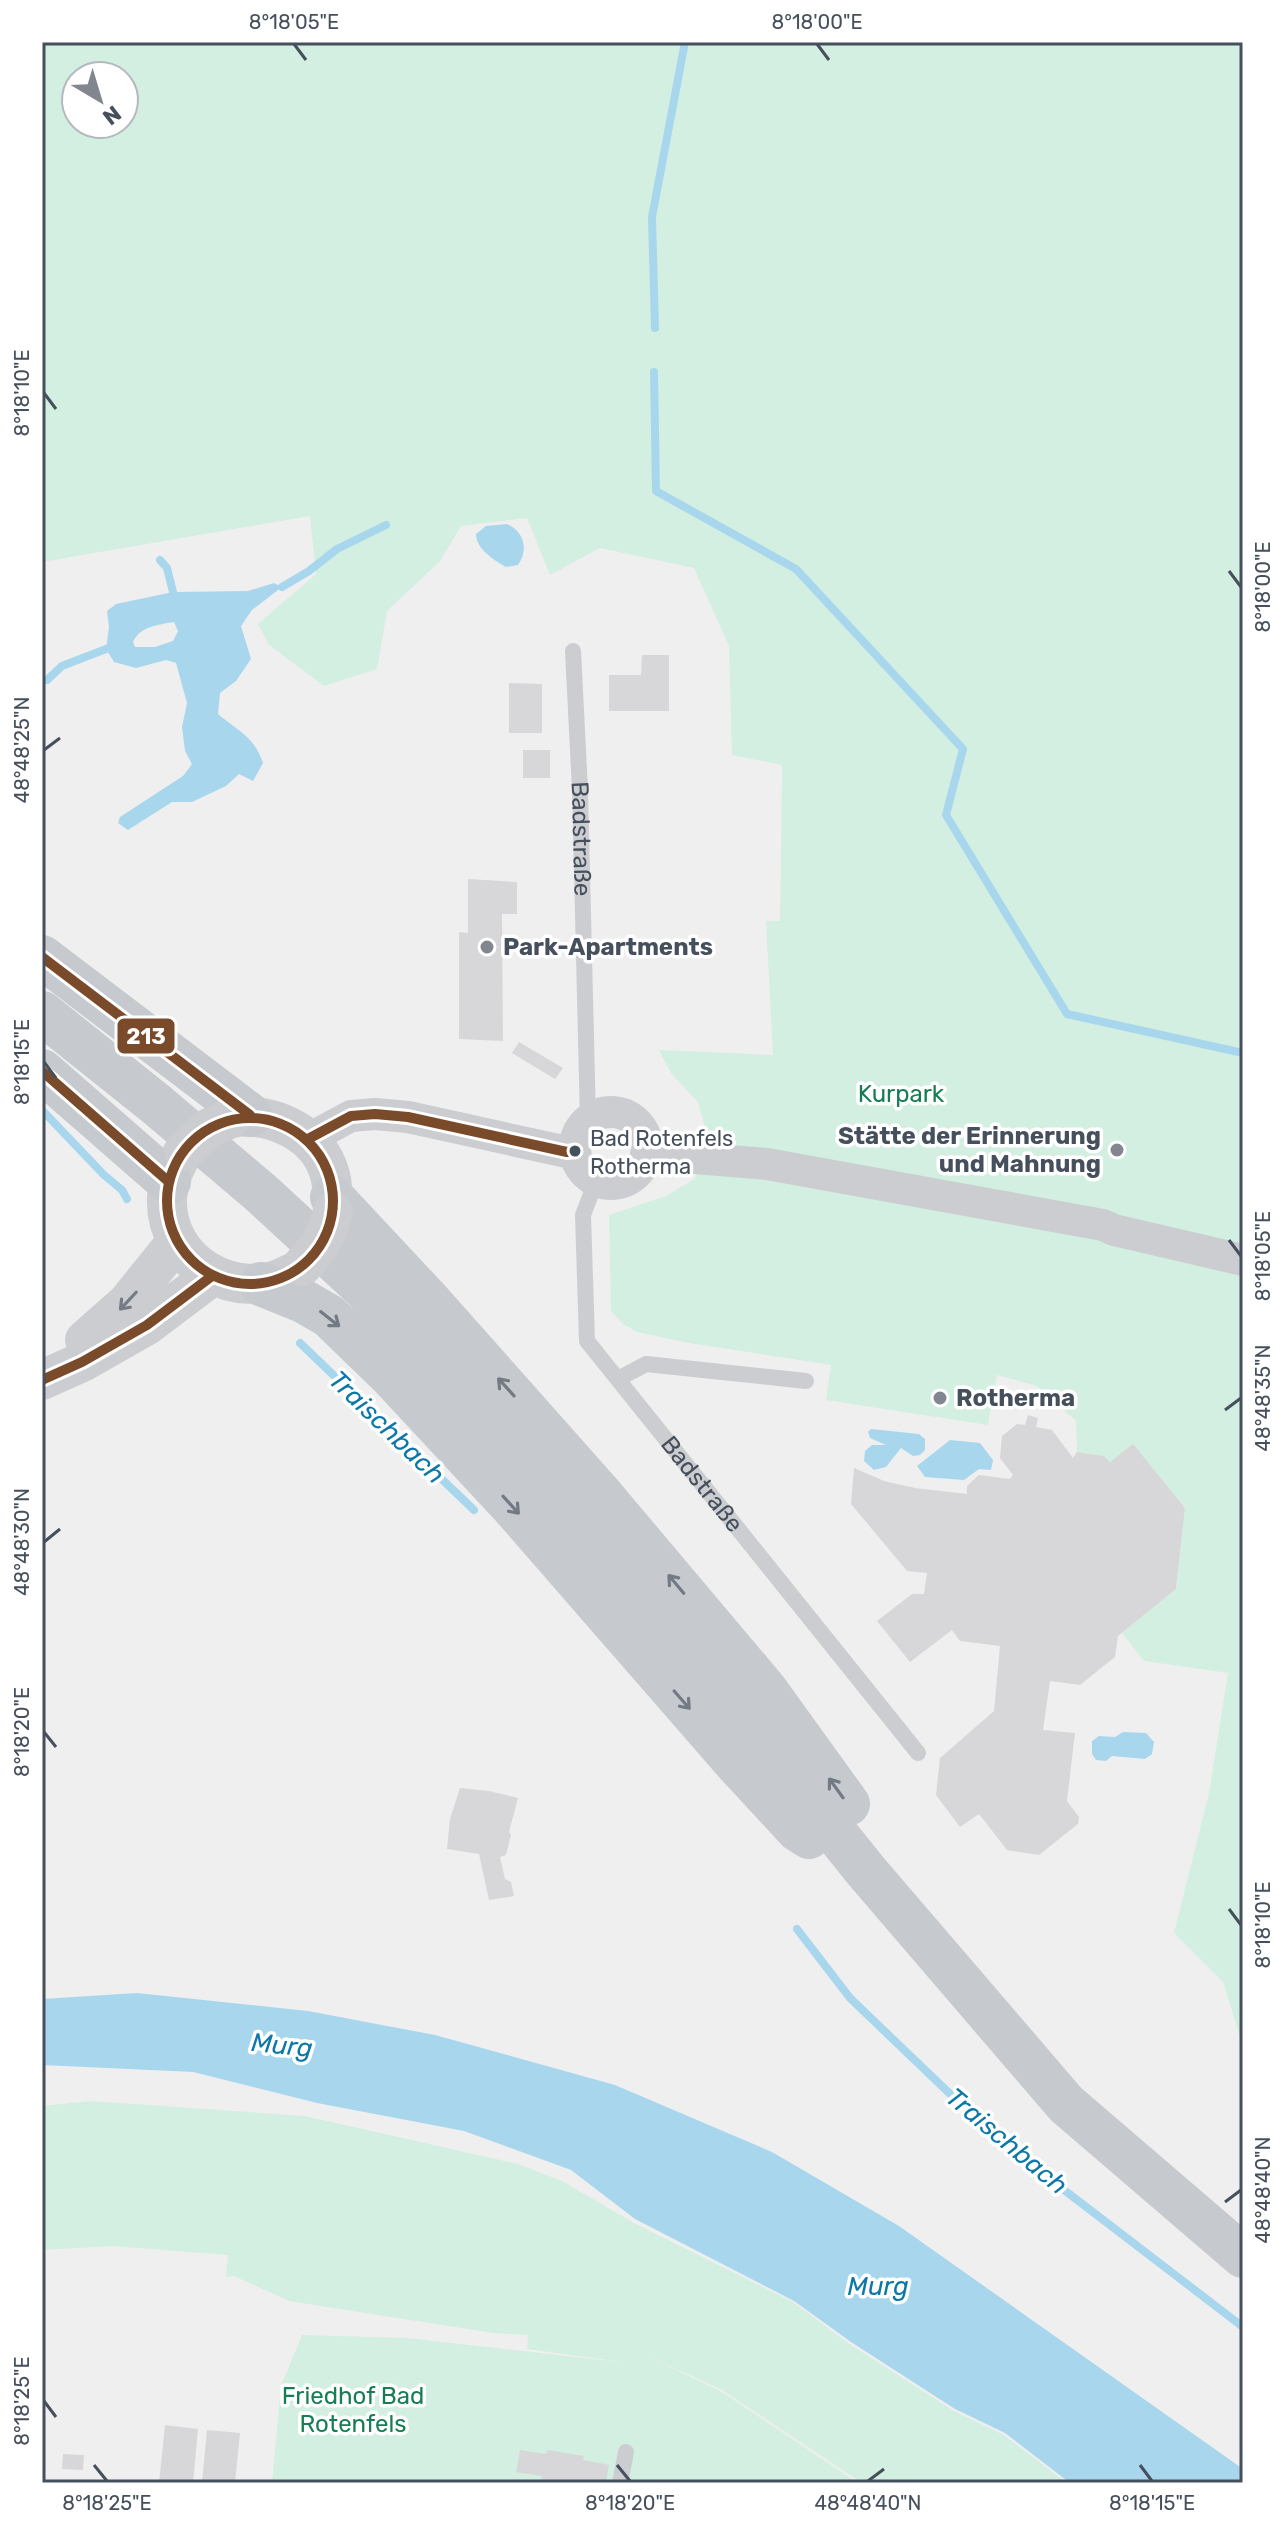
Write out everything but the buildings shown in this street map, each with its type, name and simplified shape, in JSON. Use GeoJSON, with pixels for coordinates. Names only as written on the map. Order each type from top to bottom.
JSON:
{"type":"FeatureCollection","features":[{"type":"Feature","properties":{"kind":"main road"},"geometry":{"type":"LineString","coordinates":[[42,957],[240,1117]]}},
{"type":"Feature","properties":{"kind":"main road"},"geometry":{"type":"LineString","coordinates":[[42,1013],[261,1193],[373,1298],[463,1394],[647,1605],[749,1725],[866,1871],[1066,2104],[1243,2256]]}},
{"type":"Feature","properties":{"kind":"main road"},"geometry":{"type":"LineString","coordinates":[[42,1071],[176,1166]]}},
{"type":"Feature","properties":{"kind":"main road"},"geometry":{"type":"LineString","coordinates":[[333,1204],[432,1304],[598,1491],[765,1689],[898,1874],[1033,2035],[1066,2104]]}},
{"type":"Feature","properties":{"kind":"main road"},"geometry":{"type":"LineString","coordinates":[[261,1284],[303,1301],[329,1316],[392,1377],[513,1507],[798,1830],[866,1871]]}},
{"type":"Feature","properties":{"kind":"street"},"geometry":{"type":"LineString","coordinates":[[308,1139],[351,1116],[375,1114],[408,1117],[567,1152],[575,1151],[581,1169],[596,1181],[607,1184],[628,1180],[643,1164],[646,1154],[642,1130],[634,1121],[611,1113],[588,1121]]}},
{"type":"Feature","properties":{"kind":"street"},"geometry":{"type":"LineString","coordinates":[[240,1117],[277,1122],[308,1139],[330,1175],[333,1204],[328,1233],[317,1251],[302,1266],[283,1278],[261,1284],[236,1283],[212,1276],[197,1265],[177,1241],[169,1219],[167,1200],[176,1166],[209,1128],[240,1117]]}},
{"type":"Feature","properties":{"kind":"street","name":"Badstraße"},"geometry":{"type":"LineString","coordinates":[[575,1151],[576,1140],[588,1121]]}},
{"type":"Feature","properties":{"kind":"street"},"geometry":{"type":"LineString","coordinates":[[646,1154],[767,1164],[900,1186],[1103,1225],[1243,1260]]}},
{"type":"Feature","properties":{"kind":"street"},"geometry":{"type":"LineString","coordinates":[[42,1373],[73,1351],[127,1303],[177,1241]]}},
{"type":"Feature","properties":{"kind":"street"},"geometry":{"type":"LineString","coordinates":[[42,1380],[82,1362],[147,1325],[212,1276]]}},
{"type":"Feature","properties":{"kind":"lane","name":"Badstraße"},"geometry":{"type":"LineString","coordinates":[[573,651],[580,790],[588,1121]]}},
{"type":"Feature","properties":{"kind":"lane","name":"Badstraße"},"geometry":{"type":"LineString","coordinates":[[596,1181],[583,1215],[587,1341],[918,1753]]}},
{"type":"Feature","properties":{"kind":"lane"},"geometry":{"type":"LineString","coordinates":[[618,1379],[646,1364],[806,1381]]}},
{"type":"Feature","properties":{"kind":"lane"},"geometry":{"type":"LineString","coordinates":[[620,2483],[626,2452]]}},
{"type":"Feature","properties":{"kind":"green space","name":"Kurpark"},"geometry":{"type":"Polygon","coordinates":[[[42,42],[1243,42],[1243,2046],[1223,1982],[1174,1933],[1209,1793],[1228,1673],[1144,1661],[1122,1633],[1176,1589],[1185,1508],[1133,1445],[1110,1462],[1104,1456],[1077,1452],[1076,1421],[1037,1386],[997,1375],[988,1425],[826,1400],[831,1365],[637,1332],[623,1324],[611,1311],[609,1215],[666,1196],[694,1179],[708,1159],[708,1139],[698,1102],[671,1073],[659,1050],[773,1055],[766,921],[780,921],[782,765],[732,755],[729,646],[694,568],[600,548],[550,575],[527,518],[461,526],[440,561],[387,611],[377,669],[324,686],[269,645],[258,624],[316,574],[310,516],[42,562],[42,42]]]}},
{"type":"Feature","properties":{"kind":"green space","name":"Friedhof Bad Rotenfels"},"geometry":{"type":"Polygon","coordinates":[[[90,2101],[305,2116],[518,2164],[562,2181],[634,2223],[793,2302],[848,2343],[954,2411],[1004,2435],[1067,2483],[862,2483],[722,2390],[648,2356],[722,2392],[858,2483],[272,2483],[281,2386],[302,2335],[407,2338],[629,2363],[527,2349],[528,2335],[493,2333],[289,2301],[234,2276],[226,2277],[228,2255],[114,2246],[42,2250],[42,2106],[90,2101]]]}},
{"type":"Feature","properties":{"kind":"water"},"geometry":{"type":"Polygon","coordinates":[[[507,524],[521,536],[524,547],[518,565],[506,567],[482,549],[476,534],[486,526],[507,524]]]}},
{"type":"Feature","properties":{"kind":"water"},"geometry":{"type":"Polygon","coordinates":[[[274,583],[282,587],[252,610],[241,626],[251,659],[236,681],[220,693],[218,714],[250,740],[263,763],[253,781],[239,774],[226,786],[192,802],[172,802],[128,830],[118,823],[120,817],[183,776],[192,764],[185,751],[182,727],[187,703],[176,663],[166,660],[136,668],[114,662],[106,649],[109,627],[107,611],[116,604],[173,592],[248,591],[274,583]],[[174,622],[156,625],[145,629],[133,642],[135,647],[155,647],[173,641],[178,631],[174,622]]]}},
{"type":"Feature","properties":{"kind":"water"},"geometry":{"type":"Polygon","coordinates":[[[871,1429],[919,1434],[925,1439],[925,1450],[913,1456],[901,1448],[886,1467],[874,1470],[864,1461],[865,1451],[872,1445],[886,1445],[870,1438],[868,1432],[871,1429]]]}},
{"type":"Feature","properties":{"kind":"water"},"geometry":{"type":"Polygon","coordinates":[[[950,1440],[980,1443],[993,1460],[991,1470],[979,1469],[964,1480],[925,1477],[917,1466],[950,1440]]]}},
{"type":"Feature","properties":{"kind":"water"},"geometry":{"type":"Polygon","coordinates":[[[1123,1732],[1146,1733],[1154,1742],[1152,1754],[1145,1759],[1112,1756],[1106,1761],[1096,1760],[1092,1754],[1092,1741],[1099,1736],[1115,1737],[1123,1732]]]}},
{"type":"Feature","properties":{"kind":"water","name":"Murg"},"geometry":{"type":"Polygon","coordinates":[[[137,1993],[308,2011],[435,2035],[615,2085],[772,2152],[899,2226],[1243,2469],[1243,2483],[1070,2483],[1005,2433],[955,2409],[794,2301],[635,2219],[571,2170],[464,2131],[317,2103],[193,2072],[42,2065],[42,1999],[137,1993]]]}},
{"type":"Feature","properties":{"kind":"waterway"},"geometry":{"type":"LineString","coordinates":[[655,328],[652,217],[685,42]]}},
{"type":"Feature","properties":{"kind":"waterway"},"geometry":{"type":"LineString","coordinates":[[654,372],[656,491],[796,569],[963,749],[946,815],[1067,1014],[1243,1053]]}},
{"type":"Feature","properties":{"kind":"waterway"},"geometry":{"type":"LineString","coordinates":[[282,587],[337,549],[386,525]]}},
{"type":"Feature","properties":{"kind":"waterway"},"geometry":{"type":"LineString","coordinates":[[160,560],[167,568],[173,592]]}},
{"type":"Feature","properties":{"kind":"waterway"},"geometry":{"type":"LineString","coordinates":[[47,680],[62,666],[106,649]]}},
{"type":"Feature","properties":{"kind":"waterway","name":"Traischbach"},"geometry":{"type":"LineString","coordinates":[[42,1110],[122,1190],[127,1199]]}},
{"type":"Feature","properties":{"kind":"waterway","name":"Traischbach"},"geometry":{"type":"LineString","coordinates":[[300,1343],[474,1510]]}},
{"type":"Feature","properties":{"kind":"waterway","name":"Traischbach"},"geometry":{"type":"LineString","coordinates":[[797,1929],[850,1998],[995,2137],[1243,2327]]}},
{"type":"Feature","properties":{"kind":"transit line","name":"213"},"geometry":{"type":"LineString","coordinates":[[42,957],[250,1115]]}},
{"type":"Feature","properties":{"kind":"transit line","name":"213"},"geometry":{"type":"LineString","coordinates":[[42,1071],[169,1182]]}},
{"type":"Feature","properties":{"kind":"transit line","name":"213"},"geometry":{"type":"LineString","coordinates":[[308,1139],[351,1116],[375,1114],[408,1117],[567,1152],[575,1151]]}},
{"type":"Feature","properties":{"kind":"transit line","name":"213"},"geometry":{"type":"LineString","coordinates":[[250,1118],[282,1124],[309,1142],[327,1169],[333,1201],[327,1233],[309,1260],[282,1278],[250,1284],[218,1278],[191,1260],[173,1233],[167,1201],[173,1169],[191,1142],[218,1124],[250,1118]]}},
{"type":"Feature","properties":{"kind":"transit line","name":"213"},"geometry":{"type":"LineString","coordinates":[[42,1380],[82,1362],[147,1325],[212,1276]]}},
{"type":"Feature","properties":{"kind":"place","name":"Park-Apartments"},"geometry":{"type":"Point","coordinates":[487,947]}},
{"type":"Feature","properties":{"kind":"place","name":"Stätte der Erinnerung und Mahnung"},"geometry":{"type":"Point","coordinates":[1117,1150]}},
{"type":"Feature","properties":{"kind":"place","name":"Bad Rotenfels Rotherma"},"geometry":{"type":"Point","coordinates":[575,1151]}},
{"type":"Feature","properties":{"kind":"place","name":"Rotherma"},"geometry":{"type":"Point","coordinates":[940,1398]}}]}
